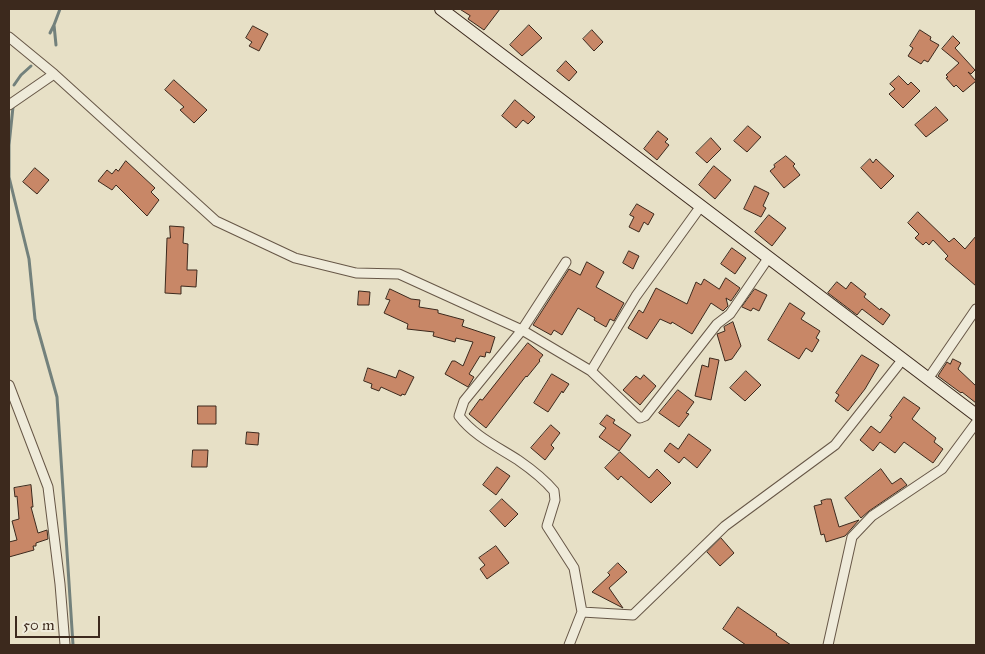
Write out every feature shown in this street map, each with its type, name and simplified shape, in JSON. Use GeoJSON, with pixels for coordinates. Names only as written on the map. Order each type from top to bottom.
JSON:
{"type":"FeatureCollection","features":[{"type":"Feature","properties":{"kind":"street"},"geometry":{"type":"LineString","coordinates":[[441,9],[976,415]]}},
{"type":"Feature","properties":{"kind":"street"},"geometry":{"type":"LineString","coordinates":[[9,37],[54,74],[216,221],[295,258],[356,274],[399,274],[522,330],[591,371],[640,418],[644,416],[717,324],[730,314],[769,257]]}},
{"type":"Feature","properties":{"kind":"street"},"geometry":{"type":"LineString","coordinates":[[9,105],[54,74]]}},
{"type":"Feature","properties":{"kind":"street"},"geometry":{"type":"LineString","coordinates":[[591,371],[636,296],[701,206]]}},
{"type":"Feature","properties":{"kind":"street"},"geometry":{"type":"LineString","coordinates":[[566,262],[522,330],[464,401],[459,416],[472,430],[525,465],[554,490],[554,500],[547,526],[574,568],[582,612],[569,645]]}},
{"type":"Feature","properties":{"kind":"street"},"geometry":{"type":"LineString","coordinates":[[928,379],[976,310]]}},
{"type":"Feature","properties":{"kind":"street"},"geometry":{"type":"LineString","coordinates":[[582,612],[633,615],[725,526],[835,444],[903,359]]}},
{"type":"Feature","properties":{"kind":"street"},"geometry":{"type":"LineString","coordinates":[[9,385],[48,487],[60,584],[65,645]]}},
{"type":"Feature","properties":{"kind":"street"},"geometry":{"type":"LineString","coordinates":[[828,645],[852,536],[872,516],[942,469],[976,423]]}},
{"type":"Feature","properties":{"kind":"building"},"geometry":{"type":"Polygon","coordinates":[[[460,9],[500,9],[484,30],[468,19],[470,16],[460,9]]]}},
{"type":"Feature","properties":{"kind":"building"},"geometry":{"type":"Polygon","coordinates":[[[529,25],[542,38],[522,56],[510,45],[529,25]]]}},
{"type":"Feature","properties":{"kind":"building"},"geometry":{"type":"Polygon","coordinates":[[[253,26],[268,34],[259,51],[249,46],[252,42],[246,38],[253,26]]]}},
{"type":"Feature","properties":{"kind":"building"},"geometry":{"type":"Polygon","coordinates":[[[592,30],[603,42],[594,51],[583,39],[592,30]]]}},
{"type":"Feature","properties":{"kind":"building"},"geometry":{"type":"Polygon","coordinates":[[[920,30],[931,37],[930,40],[939,45],[928,62],[924,60],[921,64],[908,56],[913,48],[910,46],[920,30]]]}},
{"type":"Feature","properties":{"kind":"building"},"geometry":{"type":"Polygon","coordinates":[[[953,36],[960,43],[955,48],[975,70],[971,74],[968,72],[976,81],[963,92],[956,85],[954,87],[946,78],[948,77],[946,75],[959,63],[942,49],[953,36]]]}},
{"type":"Feature","properties":{"kind":"building"},"geometry":{"type":"Polygon","coordinates":[[[566,61],[577,72],[569,81],[557,71],[566,61]]]}},
{"type":"Feature","properties":{"kind":"building"},"geometry":{"type":"Polygon","coordinates":[[[899,76],[908,85],[911,82],[920,91],[903,108],[889,94],[895,89],[890,84],[899,76]]]}},
{"type":"Feature","properties":{"kind":"building"},"geometry":{"type":"Polygon","coordinates":[[[174,80],[207,110],[194,123],[180,110],[184,107],[165,90],[174,80]]]}},
{"type":"Feature","properties":{"kind":"building"},"geometry":{"type":"Polygon","coordinates":[[[515,100],[535,117],[528,124],[523,120],[516,128],[502,116],[515,100]]]}},
{"type":"Feature","properties":{"kind":"building"},"geometry":{"type":"Polygon","coordinates":[[[936,107],[948,120],[926,137],[915,125],[936,107]]]}},
{"type":"Feature","properties":{"kind":"building"},"geometry":{"type":"Polygon","coordinates":[[[748,126],[761,137],[747,152],[734,141],[748,126]]]}},
{"type":"Feature","properties":{"kind":"building"},"geometry":{"type":"Polygon","coordinates":[[[658,131],[668,139],[665,142],[669,145],[657,160],[644,149],[658,131]]]}},
{"type":"Feature","properties":{"kind":"building"},"geometry":{"type":"Polygon","coordinates":[[[711,138],[721,149],[707,163],[696,153],[711,138]]]}},
{"type":"Feature","properties":{"kind":"building"},"geometry":{"type":"Polygon","coordinates":[[[786,156],[795,164],[793,166],[800,175],[784,188],[770,171],[775,167],[774,165],[786,156]]]}},
{"type":"Feature","properties":{"kind":"building"},"geometry":{"type":"Polygon","coordinates":[[[870,159],[873,163],[876,159],[894,176],[881,189],[861,168],[870,159]]]}},
{"type":"Feature","properties":{"kind":"building"},"geometry":{"type":"Polygon","coordinates":[[[126,161],[155,188],[151,192],[159,200],[147,216],[116,185],[112,190],[98,181],[107,170],[112,174],[116,169],[118,171],[126,161]]]}},
{"type":"Feature","properties":{"kind":"building"},"geometry":{"type":"Polygon","coordinates":[[[714,166],[731,180],[715,199],[699,185],[714,166]]]}},
{"type":"Feature","properties":{"kind":"building"},"geometry":{"type":"Polygon","coordinates":[[[35,168],[49,180],[37,194],[23,182],[35,168]]]}},
{"type":"Feature","properties":{"kind":"building"},"geometry":{"type":"Polygon","coordinates":[[[755,186],[769,193],[763,206],[766,208],[761,217],[744,209],[755,186]]]}},
{"type":"Feature","properties":{"kind":"building"},"geometry":{"type":"Polygon","coordinates":[[[637,204],[654,214],[648,225],[644,222],[639,232],[629,227],[634,217],[630,215],[637,204]]]}},
{"type":"Feature","properties":{"kind":"building"},"geometry":{"type":"Polygon","coordinates":[[[918,212],[949,242],[954,238],[965,249],[976,236],[976,286],[945,259],[948,256],[933,240],[929,245],[926,242],[923,245],[915,238],[919,234],[908,223],[918,212]]]}},
{"type":"Feature","properties":{"kind":"building"},"geometry":{"type":"Polygon","coordinates":[[[769,215],[786,228],[772,246],[755,232],[769,215]]]}},
{"type":"Feature","properties":{"kind":"building"},"geometry":{"type":"Polygon","coordinates":[[[170,226],[184,227],[183,243],[188,244],[187,270],[197,270],[196,287],[181,286],[181,294],[165,293],[167,238],[170,238],[170,226]]]}},
{"type":"Feature","properties":{"kind":"building"},"geometry":{"type":"Polygon","coordinates":[[[732,248],[746,258],[735,274],[721,264],[732,248]]]}},
{"type":"Feature","properties":{"kind":"building"},"geometry":{"type":"Polygon","coordinates":[[[629,251],[639,256],[633,269],[623,263],[629,251]]]}},
{"type":"Feature","properties":{"kind":"building"},"geometry":{"type":"Polygon","coordinates":[[[587,262],[604,272],[596,287],[624,303],[614,321],[610,319],[606,327],[578,308],[562,335],[554,330],[551,335],[533,325],[569,269],[580,275],[587,262]]]}},
{"type":"Feature","properties":{"kind":"building"},"geometry":{"type":"Polygon","coordinates":[[[726,278],[740,288],[731,301],[726,298],[728,306],[723,311],[711,303],[692,334],[672,322],[671,324],[660,319],[647,339],[628,328],[639,310],[643,313],[656,288],[687,304],[696,282],[701,285],[704,279],[719,289],[726,278]]]}},
{"type":"Feature","properties":{"kind":"building"},"geometry":{"type":"Polygon","coordinates":[[[837,282],[846,289],[851,282],[866,294],[864,297],[880,310],[881,308],[890,315],[883,325],[862,309],[857,315],[828,293],[837,282]]]}},
{"type":"Feature","properties":{"kind":"building"},"geometry":{"type":"Polygon","coordinates":[[[390,289],[411,299],[420,300],[419,307],[438,310],[438,313],[464,320],[462,326],[495,337],[490,353],[486,352],[485,357],[480,356],[469,374],[474,377],[468,387],[445,374],[452,361],[463,366],[473,342],[456,338],[455,342],[433,336],[434,332],[407,329],[408,324],[384,313],[390,300],[386,299],[390,289]]]}},
{"type":"Feature","properties":{"kind":"building"},"geometry":{"type":"Polygon","coordinates":[[[755,289],[767,295],[759,311],[753,308],[751,311],[742,307],[755,289]]]}},
{"type":"Feature","properties":{"kind":"building"},"geometry":{"type":"Polygon","coordinates":[[[359,291],[370,292],[369,305],[358,305],[359,291]]]}},
{"type":"Feature","properties":{"kind":"building"},"geometry":{"type":"Polygon","coordinates":[[[790,303],[805,313],[801,319],[820,331],[816,338],[819,340],[812,352],[806,348],[799,359],[768,340],[790,303]]]}},
{"type":"Feature","properties":{"kind":"building"},"geometry":{"type":"Polygon","coordinates":[[[733,322],[741,346],[732,359],[725,361],[717,334],[725,331],[724,327],[733,322]]]}},
{"type":"Feature","properties":{"kind":"building"},"geometry":{"type":"Polygon","coordinates":[[[528,343],[543,355],[486,428],[469,414],[528,343]]]}},
{"type":"Feature","properties":{"kind":"building"},"geometry":{"type":"Polygon","coordinates":[[[862,355],[879,365],[865,389],[848,411],[835,401],[839,395],[836,393],[862,355]]]}},
{"type":"Feature","properties":{"kind":"building"},"geometry":{"type":"Polygon","coordinates":[[[710,358],[719,360],[711,400],[695,396],[702,365],[708,367],[710,358]]]}},
{"type":"Feature","properties":{"kind":"building"},"geometry":{"type":"Polygon","coordinates":[[[953,359],[961,363],[958,369],[976,386],[976,403],[938,376],[947,362],[950,364],[953,359]]]}},
{"type":"Feature","properties":{"kind":"building"},"geometry":{"type":"Polygon","coordinates":[[[368,368],[396,378],[399,370],[414,377],[405,395],[402,394],[401,396],[381,387],[379,391],[371,388],[372,384],[364,381],[368,368]]]}},
{"type":"Feature","properties":{"kind":"building"},"geometry":{"type":"Polygon","coordinates":[[[746,371],[761,385],[745,401],[730,388],[746,371]]]}},
{"type":"Feature","properties":{"kind":"building"},"geometry":{"type":"Polygon","coordinates":[[[552,374],[569,384],[548,412],[534,403],[552,374]]]}},
{"type":"Feature","properties":{"kind":"building"},"geometry":{"type":"Polygon","coordinates":[[[644,375],[656,386],[640,405],[623,390],[636,376],[640,379],[644,375]]]}},
{"type":"Feature","properties":{"kind":"building"},"geometry":{"type":"Polygon","coordinates":[[[678,390],[694,402],[686,413],[689,414],[679,427],[659,413],[678,390]]]}},
{"type":"Feature","properties":{"kind":"building"},"geometry":{"type":"Polygon","coordinates":[[[904,397],[920,408],[912,419],[936,438],[934,442],[943,449],[933,463],[904,442],[895,453],[880,442],[873,451],[860,440],[871,426],[880,433],[904,397]]]}},
{"type":"Feature","properties":{"kind":"building"},"geometry":{"type":"Polygon","coordinates":[[[198,406],[216,406],[216,424],[198,424],[198,406]]]}},
{"type":"Feature","properties":{"kind":"building"},"geometry":{"type":"Polygon","coordinates":[[[607,415],[615,420],[613,423],[631,435],[619,451],[599,437],[606,428],[600,424],[607,415]]]}},
{"type":"Feature","properties":{"kind":"building"},"geometry":{"type":"Polygon","coordinates":[[[551,425],[560,433],[551,445],[554,448],[545,460],[531,448],[551,425]]]}},
{"type":"Feature","properties":{"kind":"building"},"geometry":{"type":"Polygon","coordinates":[[[247,432],[259,433],[258,445],[246,444],[247,432]]]}},
{"type":"Feature","properties":{"kind":"building"},"geometry":{"type":"Polygon","coordinates":[[[689,434],[711,450],[697,468],[684,457],[679,463],[664,451],[670,443],[678,449],[689,434]]]}},
{"type":"Feature","properties":{"kind":"building"},"geometry":{"type":"Polygon","coordinates":[[[193,450],[208,450],[207,467],[192,467],[193,450]]]}},
{"type":"Feature","properties":{"kind":"building"},"geometry":{"type":"Polygon","coordinates":[[[620,452],[649,478],[657,469],[671,483],[651,503],[621,476],[618,480],[605,468],[620,452]]]}},
{"type":"Feature","properties":{"kind":"building"},"geometry":{"type":"Polygon","coordinates":[[[497,467],[510,476],[496,495],[483,485],[497,467]]]}},
{"type":"Feature","properties":{"kind":"building"},"geometry":{"type":"Polygon","coordinates":[[[881,469],[892,484],[901,478],[907,485],[861,518],[845,498],[881,469]]]}},
{"type":"Feature","properties":{"kind":"building"},"geometry":{"type":"Polygon","coordinates":[[[31,485],[33,507],[31,507],[38,533],[47,530],[48,539],[36,543],[36,546],[33,546],[34,550],[9,557],[9,542],[17,540],[12,521],[19,519],[17,496],[15,497],[14,488],[31,485]]]}},
{"type":"Feature","properties":{"kind":"building"},"geometry":{"type":"Polygon","coordinates":[[[502,499],[518,514],[505,527],[490,511],[502,499]]]}},
{"type":"Feature","properties":{"kind":"building"},"geometry":{"type":"Polygon","coordinates":[[[831,499],[839,527],[859,520],[845,536],[826,542],[824,534],[821,535],[814,506],[822,504],[821,501],[831,499]]]}},
{"type":"Feature","properties":{"kind":"building"},"geometry":{"type":"Polygon","coordinates":[[[721,538],[734,553],[720,566],[707,552],[721,538]]]}},
{"type":"Feature","properties":{"kind":"building"},"geometry":{"type":"Polygon","coordinates":[[[496,546],[509,563],[487,579],[480,569],[485,565],[479,558],[496,546]]]}},
{"type":"Feature","properties":{"kind":"building"},"geometry":{"type":"Polygon","coordinates":[[[618,563],[627,572],[609,588],[623,608],[592,592],[610,575],[608,573],[618,563]]]}},
{"type":"Feature","properties":{"kind":"building"},"geometry":{"type":"Polygon","coordinates":[[[738,607],[791,645],[746,645],[723,629],[738,607]]]}},
{"type":"Feature","properties":{"kind":"waterway"},"geometry":{"type":"LineString","coordinates":[[56,45],[54,25],[60,9]]}},
{"type":"Feature","properties":{"kind":"waterway"},"geometry":{"type":"LineString","coordinates":[[50,33],[54,25]]}},
{"type":"Feature","properties":{"kind":"waterway"},"geometry":{"type":"LineString","coordinates":[[14,85],[31,66]]}},
{"type":"Feature","properties":{"kind":"waterway"},"geometry":{"type":"LineString","coordinates":[[13,107],[9,145],[9,177],[29,259],[35,319],[57,397],[73,645]]}}]}
